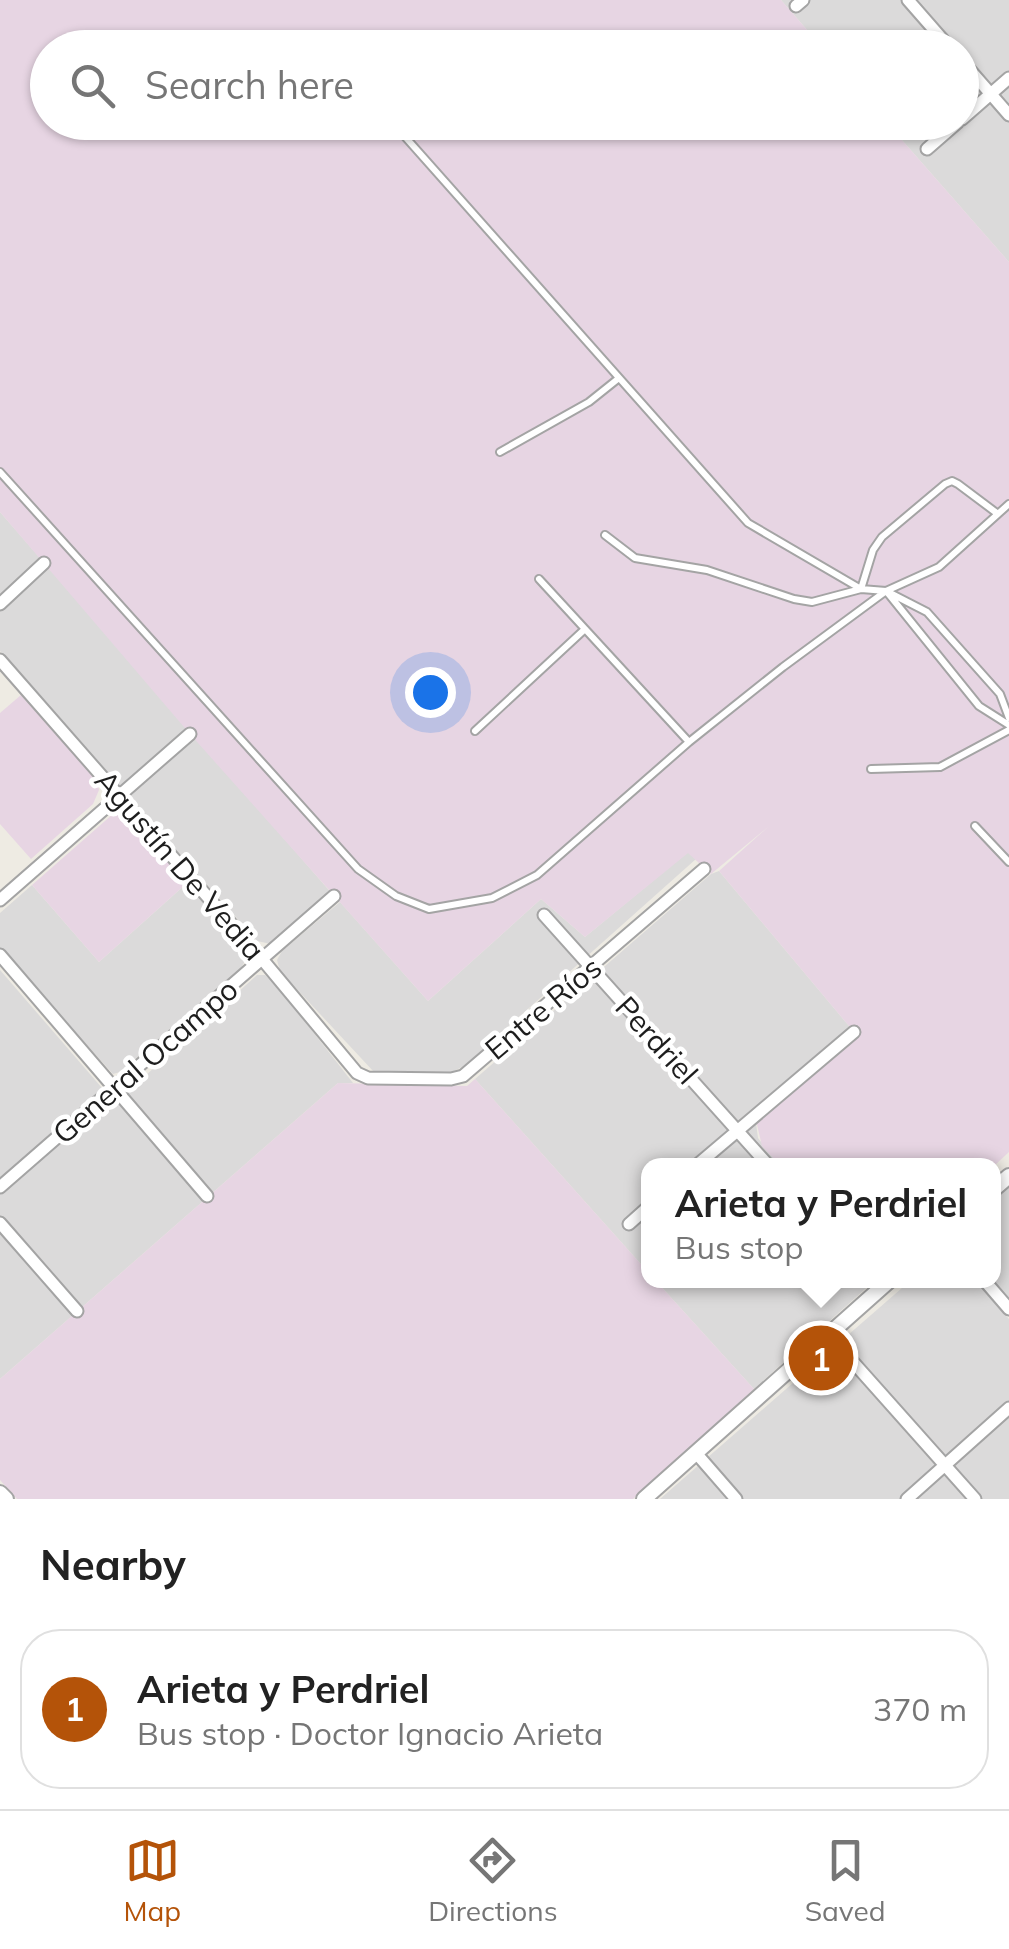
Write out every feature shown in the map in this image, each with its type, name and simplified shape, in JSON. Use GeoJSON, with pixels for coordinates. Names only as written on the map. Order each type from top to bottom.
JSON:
{"type":"FeatureCollection","features":[{"type":"Feature","properties":{"kind":"street"},"geometry":{"type":"LineString","coordinates":[[908,0],[934,30]]}},
{"type":"Feature","properties":{"kind":"street"},"geometry":{"type":"LineString","coordinates":[[979,104],[1009,78]]}},
{"type":"Feature","properties":{"kind":"street"},"geometry":{"type":"LineString","coordinates":[[979,80],[1009,115]]}},
{"type":"Feature","properties":{"kind":"street"},"geometry":{"type":"LineString","coordinates":[[926,150],[938,140]]}},
{"type":"Feature","properties":{"kind":"street"},"geometry":{"type":"LineString","coordinates":[[0,604],[44,563]]}},
{"type":"Feature","properties":{"kind":"street","name":"Agustín De Vedia"},"geometry":{"type":"LineString","coordinates":[[0,660],[357,1072]]}},
{"type":"Feature","properties":{"kind":"street"},"geometry":{"type":"LineString","coordinates":[[0,900],[190,734]]}},
{"type":"Feature","properties":{"kind":"street","name":"Entre Ríos"},"geometry":{"type":"LineString","coordinates":[[357,1072],[383,1080],[463,1076],[704,869]]}},
{"type":"Feature","properties":{"kind":"street","name":"General Ocampo"},"geometry":{"type":"LineString","coordinates":[[0,1187],[334,896]]}},
{"type":"Feature","properties":{"kind":"street","name":"Perdriel"},"geometry":{"type":"LineString","coordinates":[[544,915],[762,1158]]}},
{"type":"Feature","properties":{"kind":"street"},"geometry":{"type":"LineString","coordinates":[[0,954],[208,1196]]}},
{"type":"Feature","properties":{"kind":"street"},"geometry":{"type":"LineString","coordinates":[[705,1158],[854,1032]]}},
{"type":"Feature","properties":{"kind":"street"},"geometry":{"type":"LineString","coordinates":[[629,1224],[641,1213]]}},
{"type":"Feature","properties":{"kind":"street"},"geometry":{"type":"LineString","coordinates":[[0,1223],[77,1311]]}},
{"type":"Feature","properties":{"kind":"street"},"geometry":{"type":"LineString","coordinates":[[644,1499],[829,1335],[876,1288]]}},
{"type":"Feature","properties":{"kind":"street"},"geometry":{"type":"LineString","coordinates":[[991,1288],[1009,1309]]}},
{"type":"Feature","properties":{"kind":"street"},"geometry":{"type":"LineString","coordinates":[[829,1335],[976,1499]]}},
{"type":"Feature","properties":{"kind":"street"},"geometry":{"type":"LineString","coordinates":[[907,1499],[1009,1408]]}},
{"type":"Feature","properties":{"kind":"street"},"geometry":{"type":"LineString","coordinates":[[696,1453],[736,1499]]}},
{"type":"Feature","properties":{"kind":"street"},"geometry":{"type":"LineString","coordinates":[[0,1492],[6,1499]]}},
{"type":"Feature","properties":{"kind":"lane"},"geometry":{"type":"LineString","coordinates":[[408,140],[748,523],[860,589]]}},
{"type":"Feature","properties":{"kind":"lane"},"geometry":{"type":"LineString","coordinates":[[500,452],[589,402],[620,378]]}},
{"type":"Feature","properties":{"kind":"lane"},"geometry":{"type":"LineString","coordinates":[[0,472],[358,869],[412,905],[430,910],[492,898],[538,875],[689,742],[783,667],[886,591],[939,567],[1009,504]]}},
{"type":"Feature","properties":{"kind":"lane"},"geometry":{"type":"LineString","coordinates":[[860,589],[882,537],[945,484],[958,484],[998,514]]}},
{"type":"Feature","properties":{"kind":"lane"},"geometry":{"type":"LineString","coordinates":[[605,535],[635,558],[707,570],[794,599],[812,602],[860,589],[886,591],[927,612],[1000,694],[1009,724]]}},
{"type":"Feature","properties":{"kind":"lane"},"geometry":{"type":"LineString","coordinates":[[539,579],[689,742]]}},
{"type":"Feature","properties":{"kind":"lane"},"geometry":{"type":"LineString","coordinates":[[886,591],[979,706],[1009,724]]}},
{"type":"Feature","properties":{"kind":"lane"},"geometry":{"type":"LineString","coordinates":[[475,731],[586,630]]}},
{"type":"Feature","properties":{"kind":"lane"},"geometry":{"type":"LineString","coordinates":[[871,769],[940,768],[1009,724]]}},
{"type":"Feature","properties":{"kind":"lane"},"geometry":{"type":"LineString","coordinates":[[975,826],[1009,862]]}},
{"type":"Feature","properties":{"kind":"shaded area"},"geometry":{"type":"Polygon","coordinates":[[[0,0],[781,0],[807,30],[30,30],[30,140],[902,140],[1009,262],[1009,1152],[1001,1159],[773,1158],[762,1146],[755,1116],[854,1032],[719,871],[768,827],[711,874],[688,853],[585,937],[541,899],[428,1001],[190,734],[0,512],[0,0]]]}},
{"type":"Feature","properties":{"kind":"shaded area"},"geometry":{"type":"Polygon","coordinates":[[[781,0],[1009,0],[1009,262],[902,140],[979,140],[979,30],[807,30],[781,0]]]}},
{"type":"Feature","properties":{"kind":"shaded area"},"geometry":{"type":"Polygon","coordinates":[[[0,512],[334,896],[271,944],[257,941],[0,651],[0,512]]]}},
{"type":"Feature","properties":{"kind":"shaded area"},"geometry":{"type":"Polygon","coordinates":[[[21,695],[97,781],[99,790],[93,804],[31,859],[0,824],[0,713],[21,695]]]}},
{"type":"Feature","properties":{"kind":"shaded area"},"geometry":{"type":"Polygon","coordinates":[[[120,812],[127,813],[187,883],[99,962],[32,885],[120,812]]]}},
{"type":"Feature","properties":{"kind":"shaded area"},"geometry":{"type":"Polygon","coordinates":[[[688,852],[696,859],[464,1066],[446,1075],[374,1072],[280,971],[277,960],[282,951],[340,902],[428,1001],[541,899],[585,937],[688,852]]]}},
{"type":"Feature","properties":{"kind":"shaded area"},"geometry":{"type":"Polygon","coordinates":[[[719,871],[854,1032],[755,1116],[758,1138],[774,1158],[641,1158],[641,1264],[475,1079],[719,871]]]}},
{"type":"Feature","properties":{"kind":"shaded area"},"geometry":{"type":"Polygon","coordinates":[[[187,883],[245,948],[246,959],[241,968],[113,1074],[0,949],[0,913],[32,885],[99,962],[187,883]]]}},
{"type":"Feature","properties":{"kind":"shaded area"},"geometry":{"type":"Polygon","coordinates":[[[0,970],[115,1103],[257,975],[265,975],[278,987],[353,1083],[338,1083],[0,1379],[0,970]]]}},
{"type":"Feature","properties":{"kind":"shaded area"},"geometry":{"type":"Polygon","coordinates":[[[475,1079],[641,1264],[641,1288],[662,1288],[754,1389],[633,1499],[17,1499],[0,1480],[0,1379],[338,1083],[467,1086],[475,1079]]]}},
{"type":"Feature","properties":{"kind":"shaded area"},"geometry":{"type":"Polygon","coordinates":[[[1009,1187],[1009,1300],[998,1288],[1001,1288],[1001,1194],[1009,1187]]]}},
{"type":"Feature","properties":{"kind":"shaded area"},"geometry":{"type":"Polygon","coordinates":[[[662,1288],[866,1288],[754,1389],[662,1288]]]}},
{"type":"Feature","properties":{"kind":"shaded area"},"geometry":{"type":"Polygon","coordinates":[[[902,1288],[982,1288],[1009,1319],[1009,1499],[660,1499],[902,1288]]]}},
{"type":"Feature","properties":{"kind":"place","name":"Arieta y Perdriel"},"geometry":{"type":"Point","coordinates":[821,1358]}}]}
